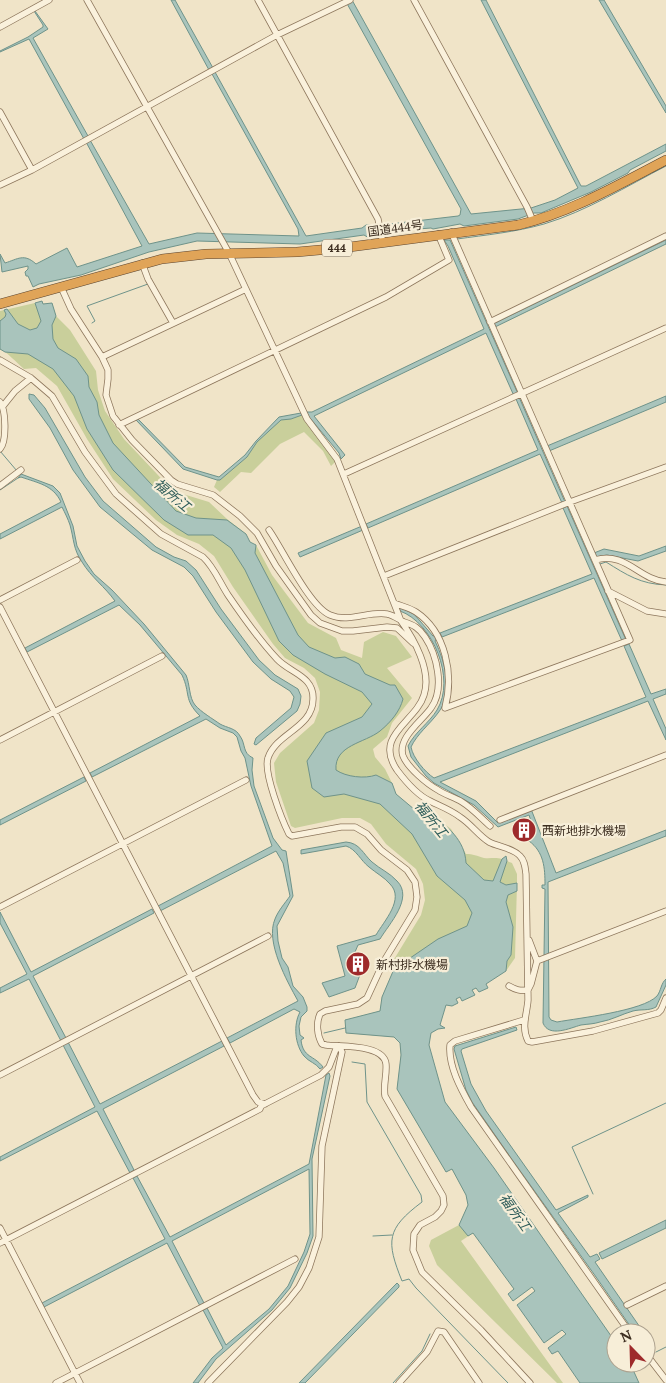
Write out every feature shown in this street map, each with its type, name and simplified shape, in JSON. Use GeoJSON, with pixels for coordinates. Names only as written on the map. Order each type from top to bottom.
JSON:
{"type":"FeatureCollection","features":[{"type":"Feature","properties":{"kind":"highway","name":"国道444号"},"geometry":{"type":"LineString","coordinates":[[0,304],[142,263],[184,255],[297,252],[518,225],[533,218],[567,210],[666,160]]}},
{"type":"Feature","properties":{"kind":"street"},"geometry":{"type":"LineString","coordinates":[[0,27],[49,0]]}},
{"type":"Feature","properties":{"kind":"street"},"geometry":{"type":"LineString","coordinates":[[87,0],[229,253],[308,419],[337,459],[401,620],[410,633],[424,669],[425,692],[418,706],[400,726],[394,736],[390,746],[392,761],[404,778],[423,798],[461,817],[487,840],[516,853],[520,856],[525,866],[528,938],[527,1013],[524,1020],[526,1038],[532,1042],[593,1031],[658,1013],[666,998]]}},
{"type":"Feature","properties":{"kind":"street"},"geometry":{"type":"LineString","coordinates":[[258,0],[378,219],[383,243]]}},
{"type":"Feature","properties":{"kind":"street"},"geometry":{"type":"LineString","coordinates":[[414,0],[533,218]]}},
{"type":"Feature","properties":{"kind":"street"},"geometry":{"type":"LineString","coordinates":[[0,185],[32,170],[277,35],[348,1]]}},
{"type":"Feature","properties":{"kind":"street"},"geometry":{"type":"LineString","coordinates":[[0,112],[32,170]]}},
{"type":"Feature","properties":{"kind":"street"},"geometry":{"type":"LineString","coordinates":[[394,603],[416,612],[437,632],[446,660],[449,680],[445,708],[630,640],[451,232]]}},
{"type":"Feature","properties":{"kind":"street"},"geometry":{"type":"LineString","coordinates":[[119,425],[386,298],[449,260],[438,234]]}},
{"type":"Feature","properties":{"kind":"street"},"geometry":{"type":"LineString","coordinates":[[490,322],[666,236]]}},
{"type":"Feature","properties":{"kind":"street"},"geometry":{"type":"LineString","coordinates":[[142,263],[148,279],[173,323]]}},
{"type":"Feature","properties":{"kind":"street"},"geometry":{"type":"LineString","coordinates":[[62,287],[71,310],[102,357],[108,370],[106,395],[113,416],[119,425],[171,480],[177,484],[213,495],[240,516],[257,533],[276,566],[311,615],[320,623],[342,631],[387,626],[397,628],[414,644]]}},
{"type":"Feature","properties":{"kind":"street"},"geometry":{"type":"LineString","coordinates":[[102,357],[246,288]]}},
{"type":"Feature","properties":{"kind":"street"},"geometry":{"type":"LineString","coordinates":[[344,474],[666,328]]}},
{"type":"Feature","properties":{"kind":"street"},"geometry":{"type":"LineString","coordinates":[[0,360],[31,378],[52,396],[84,452],[116,494],[161,534],[203,557],[270,652],[280,662],[306,679],[312,687],[314,697],[312,710],[304,721],[272,751],[267,762],[273,791],[289,834],[292,836],[341,827],[355,827],[367,834],[381,850],[406,870],[415,882],[417,897],[415,910],[384,961],[367,998],[358,1004],[326,1010],[320,1014],[317,1023],[320,1042],[326,1045],[374,1050],[384,1058],[386,1065],[384,1082],[386,1096],[443,1196],[444,1205],[441,1212],[420,1225],[414,1234],[413,1250],[422,1272],[481,1330],[530,1383]]}},
{"type":"Feature","properties":{"kind":"street"},"geometry":{"type":"LineString","coordinates":[[0,449],[4,444],[2,404],[31,378]]}},
{"type":"Feature","properties":{"kind":"street"},"geometry":{"type":"LineString","coordinates":[[384,576],[570,502],[666,467]]}},
{"type":"Feature","properties":{"kind":"street"},"geometry":{"type":"LineString","coordinates":[[0,486],[19,472]]}},
{"type":"Feature","properties":{"kind":"street"},"geometry":{"type":"LineString","coordinates":[[269,530],[286,561],[319,608],[330,615],[346,618],[385,614],[417,626],[426,638],[436,662],[438,680],[436,699],[432,708],[408,734],[403,745],[403,755],[412,769],[426,783],[461,801],[490,826]]}},
{"type":"Feature","properties":{"kind":"street"},"geometry":{"type":"LineString","coordinates":[[595,560],[604,557],[625,562],[658,581],[666,582]]}},
{"type":"Feature","properties":{"kind":"street"},"geometry":{"type":"LineString","coordinates":[[0,600],[77,560]]}},
{"type":"Feature","properties":{"kind":"street"},"geometry":{"type":"LineString","coordinates":[[608,591],[647,611],[666,614]]}},
{"type":"Feature","properties":{"kind":"street"},"geometry":{"type":"LineString","coordinates":[[0,607],[256,1100],[265,1104]]}},
{"type":"Feature","properties":{"kind":"street"},"geometry":{"type":"LineString","coordinates":[[0,740],[162,656]]}},
{"type":"Feature","properties":{"kind":"street"},"geometry":{"type":"LineString","coordinates":[[500,820],[666,755]]}},
{"type":"Feature","properties":{"kind":"street"},"geometry":{"type":"LineString","coordinates":[[0,907],[246,780]]}},
{"type":"Feature","properties":{"kind":"street"},"geometry":{"type":"LineString","coordinates":[[537,961],[666,911]]}},
{"type":"Feature","properties":{"kind":"street"},"geometry":{"type":"LineString","coordinates":[[0,1075],[268,936]]}},
{"type":"Feature","properties":{"kind":"street"},"geometry":{"type":"LineString","coordinates":[[528,938],[537,961],[528,990]]}},
{"type":"Feature","properties":{"kind":"street"},"geometry":{"type":"LineString","coordinates":[[510,986],[515,990],[528,990]]}},
{"type":"Feature","properties":{"kind":"street"},"geometry":{"type":"LineString","coordinates":[[524,1020],[455,1041],[450,1046],[454,1071],[471,1107],[623,1323]]}},
{"type":"Feature","properties":{"kind":"street"},"geometry":{"type":"LineString","coordinates":[[0,1243],[260,1109],[261,1106],[321,1075],[329,1067],[336,1050],[340,1046]]}},
{"type":"Feature","properties":{"kind":"street"},"geometry":{"type":"LineString","coordinates":[[208,1383],[287,1302],[299,1287],[309,1268],[319,1237],[322,1146],[342,1052],[340,1046]]}},
{"type":"Feature","properties":{"kind":"street"},"geometry":{"type":"LineString","coordinates":[[0,1228],[80,1383]]}},
{"type":"Feature","properties":{"kind":"street"},"geometry":{"type":"LineString","coordinates":[[56,1383],[296,1259]]}},
{"type":"Feature","properties":{"kind":"street"},"geometry":{"type":"LineString","coordinates":[[628,1305],[666,1286]]}},
{"type":"Feature","properties":{"kind":"street"},"geometry":{"type":"LineString","coordinates":[[398,1383],[427,1352],[438,1332],[444,1332],[479,1383]]}},
{"type":"Feature","properties":{"kind":"street"},"geometry":{"type":"LineString","coordinates":[[656,1367],[666,1380]]}},
{"type":"Feature","properties":{"kind":"green space"},"geometry":{"type":"Polygon","coordinates":[[[35,303],[44,322],[41,339],[0,335],[0,311],[35,303]]]}},
{"type":"Feature","properties":{"kind":"green space"},"geometry":{"type":"Polygon","coordinates":[[[52,303],[56,316],[70,330],[96,371],[98,390],[105,411],[124,439],[173,491],[209,502],[246,534],[177,514],[114,449],[50,342],[52,303]]]}},
{"type":"Feature","properties":{"kind":"green space"},"geometry":{"type":"Polygon","coordinates":[[[0,347],[27,352],[63,369],[90,428],[165,516],[214,531],[233,541],[282,637],[369,690],[376,709],[311,761],[386,799],[489,921],[402,1028],[482,1209],[473,1233],[461,1241],[563,1383],[557,1383],[437,1265],[429,1246],[431,1240],[459,1225],[468,1205],[466,1195],[452,1169],[446,1172],[397,1089],[401,1055],[400,1043],[394,1037],[346,1033],[345,1020],[380,1011],[382,997],[394,969],[393,961],[421,915],[425,900],[423,884],[416,869],[386,844],[371,824],[360,818],[342,818],[295,828],[291,826],[276,782],[274,763],[280,753],[314,723],[319,710],[320,692],[315,678],[304,668],[285,658],[273,644],[214,556],[199,544],[177,535],[156,520],[113,479],[87,439],[57,386],[36,368],[24,369],[0,347]]]}},
{"type":"Feature","properties":{"kind":"green space"},"geometry":{"type":"Polygon","coordinates":[[[302,415],[336,461],[331,466],[323,451],[304,432],[280,444],[251,473],[241,472],[220,492],[214,487],[217,480],[247,457],[257,442],[281,419],[291,419],[302,415]]]}},
{"type":"Feature","properties":{"kind":"green space"},"geometry":{"type":"Polygon","coordinates":[[[256,545],[272,575],[308,623],[336,638],[341,650],[362,658],[364,642],[383,632],[396,636],[412,657],[387,668],[412,698],[392,723],[387,737],[373,749],[375,757],[385,769],[392,783],[376,775],[371,782],[335,778],[327,759],[397,704],[305,648],[294,633],[255,553],[256,545]]]}},
{"type":"Feature","properties":{"kind":"green space"},"geometry":{"type":"Polygon","coordinates":[[[430,813],[451,829],[466,854],[502,859],[506,856],[507,861],[512,863],[517,874],[515,958],[506,971],[507,961],[511,955],[430,813]]]}},
{"type":"Feature","properties":{"kind":"water"},"geometry":{"type":"Polygon","coordinates":[[[171,0],[175,0],[213,68],[209,70],[171,0]]]}},
{"type":"Feature","properties":{"kind":"water"},"geometry":{"type":"Polygon","coordinates":[[[345,0],[352,0],[471,214],[531,208],[555,200],[578,188],[481,0],[486,0],[581,186],[586,186],[666,144],[666,151],[591,192],[541,213],[534,213],[518,219],[464,226],[460,224],[433,229],[392,231],[389,229],[390,224],[458,216],[461,209],[345,0]]]}},
{"type":"Feature","properties":{"kind":"water"},"geometry":{"type":"Polygon","coordinates":[[[599,0],[604,0],[666,106],[666,113],[599,0]]]}},
{"type":"Feature","properties":{"kind":"water"},"geometry":{"type":"Polygon","coordinates":[[[34,11],[48,29],[33,38],[88,136],[84,139],[29,39],[0,52],[43,27],[34,11]]]}},
{"type":"Feature","properties":{"kind":"water"},"geometry":{"type":"Polygon","coordinates":[[[215,72],[306,236],[362,228],[366,225],[375,225],[377,234],[369,238],[364,235],[300,244],[197,241],[149,252],[81,275],[33,287],[25,272],[28,266],[2,272],[0,254],[5,263],[24,258],[36,264],[67,248],[77,267],[142,246],[86,142],[90,140],[149,244],[197,233],[299,236],[298,229],[212,74],[215,72]]]}},
{"type":"Feature","properties":{"kind":"water"},"geometry":{"type":"Polygon","coordinates":[[[444,240],[450,240],[518,394],[514,396],[486,333],[314,416],[345,455],[341,459],[339,453],[305,412],[312,412],[484,329],[444,240]]]}},
{"type":"Feature","properties":{"kind":"water"},"geometry":{"type":"Polygon","coordinates":[[[666,240],[666,244],[495,327],[493,324],[666,240]]]}},
{"type":"Feature","properties":{"kind":"water","name":"福所江"},"geometry":{"type":"Polygon","coordinates":[[[42,301],[43,304],[52,303],[56,316],[52,325],[53,339],[58,348],[76,359],[88,376],[89,387],[97,402],[99,415],[113,443],[176,511],[196,518],[227,520],[246,534],[250,542],[256,545],[255,553],[298,635],[309,647],[335,658],[345,657],[359,664],[365,674],[390,685],[395,685],[403,699],[400,708],[380,731],[345,750],[340,755],[336,770],[356,777],[376,775],[392,783],[396,794],[421,815],[430,813],[449,828],[459,840],[466,863],[484,880],[493,881],[502,859],[506,856],[507,861],[500,882],[506,885],[517,883],[517,891],[508,895],[506,902],[513,927],[511,955],[507,961],[506,971],[486,984],[488,988],[479,992],[476,988],[472,990],[475,995],[462,1001],[460,997],[456,999],[458,1003],[452,1006],[446,1005],[440,1025],[445,1028],[431,1033],[429,1045],[445,1102],[494,1168],[606,1329],[606,1373],[634,1373],[639,1383],[580,1383],[558,1351],[552,1354],[548,1348],[566,1334],[562,1330],[544,1343],[517,1305],[535,1291],[532,1287],[513,1301],[508,1294],[514,1289],[473,1233],[468,1236],[459,1225],[468,1205],[466,1195],[452,1169],[446,1172],[397,1089],[401,1055],[400,1043],[394,1037],[346,1033],[345,1020],[380,1011],[382,997],[394,969],[438,939],[467,926],[472,913],[465,900],[437,876],[412,834],[380,804],[344,794],[324,797],[312,788],[307,761],[326,733],[362,717],[372,704],[362,692],[325,674],[293,655],[279,641],[245,570],[231,548],[213,535],[188,535],[164,520],[113,470],[87,429],[74,396],[53,369],[28,354],[5,352],[0,349],[0,321],[5,317],[4,310],[7,309],[18,324],[30,330],[37,328],[41,321],[35,303],[42,301]]]}},
{"type":"Feature","properties":{"kind":"water"},"geometry":{"type":"Polygon","coordinates":[[[29,394],[34,395],[45,408],[85,477],[103,501],[156,547],[186,561],[196,570],[221,609],[259,660],[275,675],[298,689],[301,696],[297,711],[256,745],[254,744],[256,738],[291,708],[294,697],[290,691],[271,679],[253,662],[216,612],[193,576],[184,567],[152,550],[100,507],[73,470],[50,428],[29,399],[29,394]]]}},
{"type":"Feature","properties":{"kind":"water"},"geometry":{"type":"Polygon","coordinates":[[[666,396],[666,402],[549,451],[547,446],[666,396]]]}},
{"type":"Feature","properties":{"kind":"water"},"geometry":{"type":"Polygon","coordinates":[[[519,397],[565,502],[562,503],[540,454],[368,528],[366,524],[538,450],[516,399],[519,397]]]}},
{"type":"Feature","properties":{"kind":"water"},"geometry":{"type":"Polygon","coordinates":[[[301,413],[302,415],[291,419],[281,420],[257,442],[247,457],[220,480],[183,469],[136,420],[138,419],[185,467],[219,477],[245,455],[279,417],[301,413]]]}},
{"type":"Feature","properties":{"kind":"water"},"geometry":{"type":"Polygon","coordinates":[[[21,474],[53,486],[60,493],[73,526],[77,546],[94,574],[144,624],[186,675],[195,705],[220,724],[236,731],[242,739],[247,754],[253,758],[254,786],[273,838],[282,850],[286,851],[293,896],[277,926],[278,941],[282,958],[288,967],[293,986],[303,997],[307,1007],[307,1011],[301,1017],[299,1026],[300,1035],[304,1038],[301,1040],[302,1046],[306,1053],[320,1063],[323,1067],[320,1069],[308,1060],[301,1051],[296,1035],[296,1023],[300,1012],[294,1009],[230,1043],[227,1038],[298,1001],[279,961],[273,939],[275,919],[290,896],[283,863],[276,851],[160,911],[158,906],[272,846],[251,786],[245,758],[237,737],[206,719],[92,777],[90,773],[200,716],[189,701],[182,675],[140,625],[119,605],[27,652],[25,648],[115,601],[79,557],[70,525],[62,507],[0,539],[0,534],[61,502],[54,492],[44,485],[21,477],[18,478],[21,474]]]}},
{"type":"Feature","properties":{"kind":"water"},"geometry":{"type":"Polygon","coordinates":[[[567,506],[626,640],[622,641],[594,578],[442,637],[440,633],[592,574],[563,508],[567,506]]]}},
{"type":"Feature","properties":{"kind":"water"},"geometry":{"type":"Polygon","coordinates":[[[362,526],[363,530],[300,557],[298,553],[362,526]]]}},
{"type":"Feature","properties":{"kind":"water"},"geometry":{"type":"Polygon","coordinates":[[[666,546],[666,551],[638,561],[607,555],[596,557],[594,553],[604,549],[639,556],[666,546]]]}},
{"type":"Feature","properties":{"kind":"water"},"geometry":{"type":"Polygon","coordinates":[[[399,607],[414,614],[433,636],[436,635],[435,641],[445,668],[447,687],[443,705],[411,747],[414,756],[434,778],[646,697],[624,646],[629,644],[651,694],[666,689],[666,694],[653,699],[666,729],[666,740],[648,701],[440,782],[476,801],[498,823],[531,809],[556,873],[666,830],[666,836],[548,882],[549,1017],[551,1020],[557,1022],[639,1006],[657,996],[666,979],[666,985],[656,1007],[633,1011],[604,1021],[566,1030],[555,1031],[546,1028],[543,1023],[545,889],[542,888],[542,885],[545,885],[545,873],[541,855],[529,841],[533,827],[529,815],[498,827],[474,805],[434,783],[411,757],[408,746],[414,736],[437,710],[442,697],[444,683],[438,653],[431,639],[412,617],[400,611],[399,607]]]}},
{"type":"Feature","properties":{"kind":"water"},"geometry":{"type":"Polygon","coordinates":[[[84,777],[86,781],[0,825],[0,820],[84,777]]]}},
{"type":"Feature","properties":{"kind":"water"},"geometry":{"type":"Polygon","coordinates":[[[346,842],[355,844],[372,862],[394,878],[402,888],[403,895],[394,919],[380,939],[358,945],[349,966],[361,972],[355,988],[329,997],[322,983],[345,976],[337,946],[376,935],[392,910],[395,896],[390,884],[366,864],[356,852],[346,846],[301,854],[301,850],[346,842]]]}},
{"type":"Feature","properties":{"kind":"water"},"geometry":{"type":"Polygon","coordinates":[[[152,909],[154,913],[33,976],[66,1038],[61,1041],[29,979],[0,993],[0,988],[27,974],[0,923],[0,912],[31,972],[152,909]]]}},
{"type":"Feature","properties":{"kind":"water"},"geometry":{"type":"Polygon","coordinates":[[[516,1027],[517,1030],[462,1049],[471,1084],[486,1111],[556,1210],[588,1195],[588,1197],[558,1213],[590,1257],[597,1254],[600,1259],[595,1262],[637,1323],[628,1323],[472,1102],[466,1090],[454,1049],[455,1046],[516,1027]]]}},
{"type":"Feature","properties":{"kind":"water"},"geometry":{"type":"Polygon","coordinates":[[[222,1041],[224,1046],[103,1109],[134,1170],[130,1173],[97,1111],[0,1161],[0,1157],[95,1107],[63,1045],[68,1042],[100,1104],[222,1041]]]}},
{"type":"Feature","properties":{"kind":"water"},"geometry":{"type":"Polygon","coordinates":[[[329,1073],[330,1076],[312,1159],[313,1236],[307,1253],[290,1288],[272,1310],[216,1359],[198,1383],[193,1383],[212,1358],[223,1348],[203,1310],[207,1308],[226,1345],[269,1309],[288,1286],[310,1234],[309,1169],[172,1241],[204,1303],[200,1306],[167,1243],[44,1307],[42,1303],[165,1239],[133,1178],[137,1176],[170,1237],[309,1164],[326,1075],[329,1073]]]}},
{"type":"Feature","properties":{"kind":"water"},"geometry":{"type":"Polygon","coordinates":[[[666,1220],[666,1228],[602,1259],[599,1253],[666,1220]]]}},
{"type":"Feature","properties":{"kind":"water"},"geometry":{"type":"Polygon","coordinates":[[[397,1283],[399,1287],[305,1383],[299,1383],[397,1283]]]}},
{"type":"Feature","properties":{"kind":"waterway"},"geometry":{"type":"LineString","coordinates":[[457,239],[523,229],[560,219],[622,190],[666,166]]}},
{"type":"Feature","properties":{"kind":"waterway"},"geometry":{"type":"LineString","coordinates":[[92,323],[95,321],[87,306],[148,284]]}},
{"type":"Feature","properties":{"kind":"waterway"},"geometry":{"type":"LineString","coordinates":[[0,451],[17,471]]}},
{"type":"Feature","properties":{"kind":"waterway"},"geometry":{"type":"LineString","coordinates":[[0,490],[18,478]]}},
{"type":"Feature","properties":{"kind":"waterway"},"geometry":{"type":"LineString","coordinates":[[600,564],[606,562],[641,581],[666,585]]}},
{"type":"Feature","properties":{"kind":"waterway"},"geometry":{"type":"LineString","coordinates":[[389,966],[395,969]]}},
{"type":"Feature","properties":{"kind":"waterway"},"geometry":{"type":"LineString","coordinates":[[324,1033],[345,1028]]}},
{"type":"Feature","properties":{"kind":"waterway"},"geometry":{"type":"LineString","coordinates":[[352,1062],[365,1064],[367,1102],[421,1195],[422,1202],[401,1220],[392,1237],[393,1256],[402,1281],[409,1279],[508,1383]]}},
{"type":"Feature","properties":{"kind":"waterway"},"geometry":{"type":"LineString","coordinates":[[593,1194],[572,1147],[666,1103]]}},
{"type":"Feature","properties":{"kind":"waterway"},"geometry":{"type":"LineString","coordinates":[[373,1236],[392,1235]]}},
{"type":"Feature","properties":{"kind":"waterway"},"geometry":{"type":"LineString","coordinates":[[393,1383],[422,1351],[430,1334]]}},
{"type":"Feature","properties":{"kind":"waterway"},"geometry":{"type":"LineString","coordinates":[[656,1352],[666,1347]]}},
{"type":"Feature","properties":{"kind":"place","name":"西新地排水機場"},"geometry":{"type":"Point","coordinates":[524,830]}},
{"type":"Feature","properties":{"kind":"place","name":"新村排水機場"},"geometry":{"type":"Point","coordinates":[358,964]}}]}
